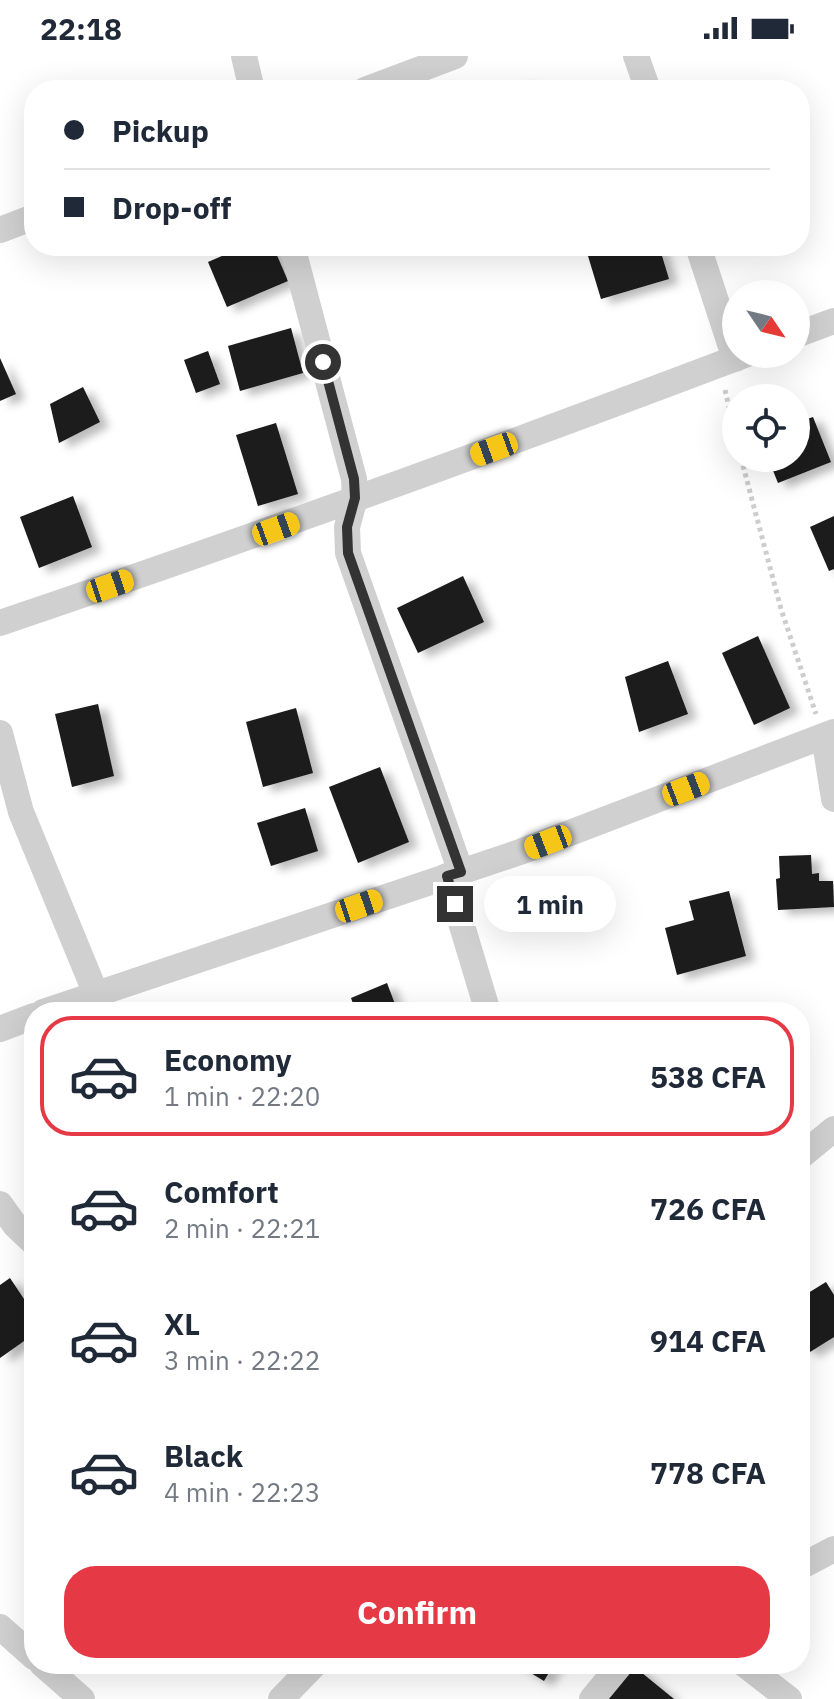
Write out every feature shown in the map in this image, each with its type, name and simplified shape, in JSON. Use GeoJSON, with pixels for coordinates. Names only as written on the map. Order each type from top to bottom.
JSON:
{"type":"FeatureCollection","features":[{"type":"Feature","properties":{"kind":"street"},"geometry":{"type":"LineString","coordinates":[[244,56],[250,80]]}},
{"type":"Feature","properties":{"kind":"street"},"geometry":{"type":"LineString","coordinates":[[391,80],[455,56]]}},
{"type":"Feature","properties":{"kind":"street"},"geometry":{"type":"LineString","coordinates":[[636,56],[644,80]]}},
{"type":"Feature","properties":{"kind":"street"},"geometry":{"type":"LineString","coordinates":[[0,230],[24,221]]}},
{"type":"Feature","properties":{"kind":"street"},"geometry":{"type":"LineString","coordinates":[[295,256],[354,479],[355,498],[348,516],[348,553],[454,874],[486,1002]]}},
{"type":"Feature","properties":{"kind":"street"},"geometry":{"type":"LineString","coordinates":[[701,256],[722,323]]}},
{"type":"Feature","properties":{"kind":"street"},"geometry":{"type":"LineString","coordinates":[[810,330],[834,321]]}},
{"type":"Feature","properties":{"kind":"street"},"geometry":{"type":"LineString","coordinates":[[0,623],[276,529],[722,363]]}},
{"type":"Feature","properties":{"kind":"street"},"geometry":{"type":"LineString","coordinates":[[0,733],[21,812],[96,994]]}},
{"type":"Feature","properties":{"kind":"street"},"geometry":{"type":"LineString","coordinates":[[72,1002],[520,852],[829,734],[834,799]]}},
{"type":"Feature","properties":{"kind":"street"},"geometry":{"type":"LineString","coordinates":[[0,1029],[24,1020]]}},
{"type":"Feature","properties":{"kind":"street"},"geometry":{"type":"LineString","coordinates":[[810,1149],[834,1129]]}},
{"type":"Feature","properties":{"kind":"street"},"geometry":{"type":"LineString","coordinates":[[0,1204],[24,1234]]}},
{"type":"Feature","properties":{"kind":"street"},"geometry":{"type":"LineString","coordinates":[[810,1562],[834,1549]]}},
{"type":"Feature","properties":{"kind":"street"},"geometry":{"type":"LineString","coordinates":[[0,1627],[24,1648]]}},
{"type":"Feature","properties":{"kind":"street"},"geometry":{"type":"LineString","coordinates":[[53,1674],[82,1699]]}},
{"type":"Feature","properties":{"kind":"street"},"geometry":{"type":"LineString","coordinates":[[281,1699],[305,1674]]}},
{"type":"Feature","properties":{"kind":"street"},"geometry":{"type":"LineString","coordinates":[[592,1699],[613,1674]]}},
{"type":"Feature","properties":{"kind":"street"},"geometry":{"type":"LineString","coordinates":[[757,1674],[789,1699]]}},
{"type":"Feature","properties":{"kind":"path"},"geometry":{"type":"LineString","coordinates":[[745,472],[781,609],[829,734]]}},
{"type":"Feature","properties":{"kind":"building"},"geometry":{"type":"Polygon","coordinates":[[[222,256],[277,256],[288,281],[227,307],[208,262],[222,256]]]}},
{"type":"Feature","properties":{"kind":"building"},"geometry":{"type":"Polygon","coordinates":[[[588,256],[662,256],[669,279],[601,299],[588,256]]]}},
{"type":"Feature","properties":{"kind":"building"},"geometry":{"type":"Polygon","coordinates":[[[291,328],[303,373],[240,391],[228,346],[291,328]]]}},
{"type":"Feature","properties":{"kind":"building"},"geometry":{"type":"Polygon","coordinates":[[[208,351],[220,384],[196,393],[184,360],[208,351]]]}},
{"type":"Feature","properties":{"kind":"building"},"geometry":{"type":"Polygon","coordinates":[[[0,358],[16,394],[0,401],[0,358]]]}},
{"type":"Feature","properties":{"kind":"building"},"geometry":{"type":"Polygon","coordinates":[[[83,387],[100,422],[59,443],[50,404],[83,387]]]}},
{"type":"Feature","properties":{"kind":"building"},"geometry":{"type":"Polygon","coordinates":[[[813,417],[831,462],[810,470],[810,418],[813,417]]]}},
{"type":"Feature","properties":{"kind":"building"},"geometry":{"type":"Polygon","coordinates":[[[276,423],[298,494],[258,506],[236,435],[276,423]]]}},
{"type":"Feature","properties":{"kind":"building"},"geometry":{"type":"Polygon","coordinates":[[[774,472],[806,472],[778,483],[774,472]]]}},
{"type":"Feature","properties":{"kind":"building"},"geometry":{"type":"Polygon","coordinates":[[[73,496],[92,547],[39,568],[20,517],[73,496]]]}},
{"type":"Feature","properties":{"kind":"building"},"geometry":{"type":"Polygon","coordinates":[[[834,516],[834,569],[829,571],[810,527],[834,516]]]}},
{"type":"Feature","properties":{"kind":"building"},"geometry":{"type":"Polygon","coordinates":[[[463,576],[484,622],[418,653],[397,608],[463,576]]]}},
{"type":"Feature","properties":{"kind":"building"},"geometry":{"type":"Polygon","coordinates":[[[758,636],[790,708],[754,725],[722,653],[758,636]]]}},
{"type":"Feature","properties":{"kind":"building"},"geometry":{"type":"Polygon","coordinates":[[[668,661],[688,714],[639,732],[625,677],[668,661]]]}},
{"type":"Feature","properties":{"kind":"building"},"geometry":{"type":"Polygon","coordinates":[[[98,704],[114,776],[72,787],[55,714],[98,704]]]}},
{"type":"Feature","properties":{"kind":"building"},"geometry":{"type":"Polygon","coordinates":[[[296,708],[313,773],[263,787],[246,722],[296,708]]]}},
{"type":"Feature","properties":{"kind":"building"},"geometry":{"type":"Polygon","coordinates":[[[380,767],[409,842],[358,863],[329,787],[380,767]]]}},
{"type":"Feature","properties":{"kind":"building"},"geometry":{"type":"Polygon","coordinates":[[[305,808],[318,851],[271,866],[257,823],[305,808]]]}},
{"type":"Feature","properties":{"kind":"building"},"geometry":{"type":"Polygon","coordinates":[[[811,855],[812,874],[819,873],[819,881],[833,881],[834,907],[778,910],[776,879],[780,878],[779,856],[811,855]]]}},
{"type":"Feature","properties":{"kind":"building"},"geometry":{"type":"Polygon","coordinates":[[[729,891],[746,956],[677,975],[665,928],[694,920],[689,901],[729,891]]]}},
{"type":"Feature","properties":{"kind":"building"},"geometry":{"type":"Polygon","coordinates":[[[387,983],[394,1002],[352,1002],[351,998],[387,983]]]}},
{"type":"Feature","properties":{"kind":"building"},"geometry":{"type":"Polygon","coordinates":[[[10,1278],[24,1299],[24,1341],[0,1358],[0,1285],[10,1278]]]}},
{"type":"Feature","properties":{"kind":"building"},"geometry":{"type":"Polygon","coordinates":[[[826,1282],[834,1295],[834,1337],[810,1352],[810,1292],[826,1282]]]}},
{"type":"Feature","properties":{"kind":"building"},"geometry":{"type":"Polygon","coordinates":[[[532,1674],[548,1674],[544,1681],[532,1674]]]}},
{"type":"Feature","properties":{"kind":"building"},"geometry":{"type":"Polygon","coordinates":[[[619,1674],[643,1674],[674,1699],[590,1699],[619,1674]]]}},
{"type":"Feature","properties":{"kind":"route"},"geometry":{"type":"LineString","coordinates":[[323,362],[354,479],[355,498],[347,527],[348,553],[461,872],[447,876],[455,904]]}}]}
